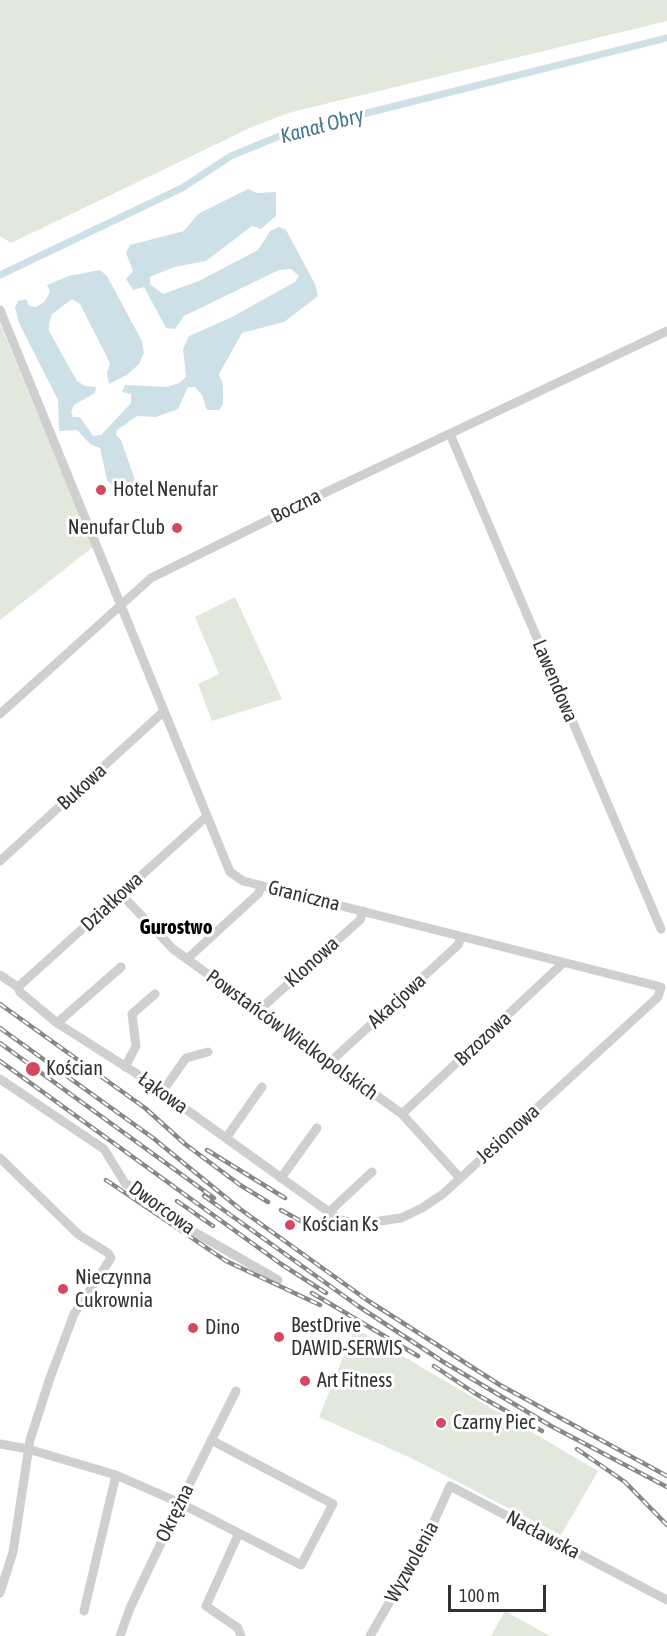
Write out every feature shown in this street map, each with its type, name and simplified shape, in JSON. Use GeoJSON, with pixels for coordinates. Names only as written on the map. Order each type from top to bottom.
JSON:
{"type":"FeatureCollection","features":[{"type":"Feature","properties":{"kind":"street","name":"Graniczna"},"geometry":{"type":"LineString","coordinates":[[0,310],[230,872],[243,881],[661,987]]}},
{"type":"Feature","properties":{"kind":"street","name":"Boczna"},"geometry":{"type":"LineString","coordinates":[[0,714],[151,578],[667,332]]}},
{"type":"Feature","properties":{"kind":"street","name":"Lawendowa"},"geometry":{"type":"LineString","coordinates":[[450,434],[661,929]]}},
{"type":"Feature","properties":{"kind":"street","name":"Bukowa"},"geometry":{"type":"LineString","coordinates":[[0,861],[164,712]]}},
{"type":"Feature","properties":{"kind":"street","name":"Działkowa"},"geometry":{"type":"LineString","coordinates":[[18,987],[206,817]]}},
{"type":"Feature","properties":{"kind":"street"},"geometry":{"type":"LineString","coordinates":[[187,959],[259,893],[261,885]]}},
{"type":"Feature","properties":{"kind":"street","name":"Powstańców Wielkopolskich"},"geometry":{"type":"LineString","coordinates":[[121,894],[158,935],[187,959],[402,1114],[460,1178]]}},
{"type":"Feature","properties":{"kind":"street","name":"Klonowa"},"geometry":{"type":"LineString","coordinates":[[258,1011],[360,920],[363,912]]}},
{"type":"Feature","properties":{"kind":"street","name":"Akacjowa"},"geometry":{"type":"LineString","coordinates":[[330,1062],[458,945],[461,937]]}},
{"type":"Feature","properties":{"kind":"street","name":"Brzozowa"},"geometry":{"type":"LineString","coordinates":[[402,1114],[563,963]]}},
{"type":"Feature","properties":{"kind":"street"},"geometry":{"type":"LineString","coordinates":[[57,1023],[121,967]]}},
{"type":"Feature","properties":{"kind":"street","name":"Łąkowa"},"geometry":{"type":"LineString","coordinates":[[0,975],[18,987],[20,992],[57,1023],[162,1092],[328,1212]]}},
{"type":"Feature","properties":{"kind":"street","name":"Jesionowa"},"geometry":{"type":"LineString","coordinates":[[328,1212],[347,1223],[387,1222],[422,1208],[460,1178],[658,997],[661,987]]}},
{"type":"Feature","properties":{"kind":"street"},"geometry":{"type":"LineString","coordinates":[[125,1067],[136,1046],[132,1014],[155,994]]}},
{"type":"Feature","properties":{"kind":"street"},"geometry":{"type":"LineString","coordinates":[[162,1092],[186,1058],[208,1052]]}},
{"type":"Feature","properties":{"kind":"street","name":"Dworcowa"},"geometry":{"type":"LineString","coordinates":[[0,1079],[104,1149],[125,1183],[189,1229],[278,1280]]}},
{"type":"Feature","properties":{"kind":"street"},"geometry":{"type":"LineString","coordinates":[[226,1138],[262,1087]]}},
{"type":"Feature","properties":{"kind":"street"},"geometry":{"type":"LineString","coordinates":[[281,1178],[317,1128]]}},
{"type":"Feature","properties":{"kind":"street"},"geometry":{"type":"LineString","coordinates":[[0,1158],[79,1235],[108,1253],[111,1258],[74,1314],[50,1378],[28,1449],[19,1520],[1,1587]]}},
{"type":"Feature","properties":{"kind":"street"},"geometry":{"type":"LineString","coordinates":[[328,1212],[372,1172]]}},
{"type":"Feature","properties":{"kind":"street","name":"Okrężna"},"geometry":{"type":"LineString","coordinates":[[120,1636],[130,1608],[236,1391]]}},
{"type":"Feature","properties":{"kind":"street"},"geometry":{"type":"LineString","coordinates":[[0,1444],[28,1449],[116,1475],[180,1503],[301,1565],[333,1504],[211,1440]]}},
{"type":"Feature","properties":{"kind":"street"},"geometry":{"type":"LineString","coordinates":[[84,1611],[116,1475]]}},
{"type":"Feature","properties":{"kind":"street","name":"Nacławska"},"geometry":{"type":"LineString","coordinates":[[450,1486],[667,1600]]}},
{"type":"Feature","properties":{"kind":"street","name":"Wyzwolenia"},"geometry":{"type":"LineString","coordinates":[[370,1636],[427,1537],[450,1486]]}},
{"type":"Feature","properties":{"kind":"street"},"geometry":{"type":"LineString","coordinates":[[239,1533],[206,1606],[238,1628],[241,1636]]}},
{"type":"Feature","properties":{"kind":"shaded area"},"geometry":{"type":"Polygon","coordinates":[[[0,0],[667,0],[667,21],[288,113],[252,127],[11,243],[0,236],[0,0]]]}},
{"type":"Feature","properties":{"kind":"shaded area"},"geometry":{"type":"Polygon","coordinates":[[[248,189],[257,193],[276,192],[276,216],[261,229],[252,226],[206,261],[174,267],[150,277],[150,284],[163,294],[199,281],[258,250],[270,231],[279,227],[286,230],[315,284],[318,296],[284,322],[242,333],[219,374],[223,385],[223,404],[219,410],[207,410],[202,395],[195,387],[188,387],[178,409],[156,417],[137,416],[117,430],[116,435],[121,440],[135,480],[133,492],[121,495],[107,480],[100,448],[90,444],[77,430],[59,431],[58,400],[19,323],[15,307],[18,301],[26,299],[29,306],[36,307],[44,302],[50,292],[47,285],[69,276],[100,270],[107,276],[142,341],[144,353],[139,364],[127,375],[109,384],[107,373],[110,363],[80,304],[72,299],[52,314],[49,324],[49,331],[77,381],[85,386],[96,387],[95,393],[74,405],[71,411],[73,417],[80,417],[93,436],[101,435],[131,403],[131,394],[122,392],[125,385],[167,387],[179,383],[186,377],[183,349],[189,336],[232,317],[295,282],[299,276],[291,269],[279,270],[184,316],[175,329],[166,328],[144,287],[133,290],[126,279],[133,271],[126,253],[130,245],[184,231],[198,214],[248,189]]]}},
{"type":"Feature","properties":{"kind":"shaded area"},"geometry":{"type":"Polygon","coordinates":[[[0,324],[93,547],[0,620],[0,324]]]}},
{"type":"Feature","properties":{"kind":"shaded area"},"geometry":{"type":"Polygon","coordinates":[[[235,597],[282,699],[212,721],[198,684],[219,674],[195,617],[235,597]]]}},
{"type":"Feature","properties":{"kind":"shaded area"},"geometry":{"type":"Polygon","coordinates":[[[355,1328],[598,1471],[561,1535],[411,1458],[319,1417],[355,1328]]]}},
{"type":"Feature","properties":{"kind":"shaded area"},"geometry":{"type":"Polygon","coordinates":[[[505,1611],[550,1636],[491,1636],[505,1611]]]}},
{"type":"Feature","properties":{"kind":"waterway","name":"Kanał Obry"},"geometry":{"type":"LineString","coordinates":[[0,275],[182,188],[231,156],[287,133],[667,38]]}},
{"type":"Feature","properties":{"kind":"railway"},"geometry":{"type":"LineString","coordinates":[[0,1004],[145,1108],[185,1144],[240,1185],[268,1202]]}},
{"type":"Feature","properties":{"kind":"railway"},"geometry":{"type":"LineString","coordinates":[[0,1028],[153,1138],[240,1209],[367,1300],[500,1385],[667,1476]]}},
{"type":"Feature","properties":{"kind":"railway"},"geometry":{"type":"LineString","coordinates":[[0,1043],[214,1198]]}},
{"type":"Feature","properties":{"kind":"railway"},"geometry":{"type":"LineString","coordinates":[[0,1061],[281,1264],[326,1293]]}},
{"type":"Feature","properties":{"kind":"railway"},"geometry":{"type":"LineString","coordinates":[[207,1150],[285,1198]]}},
{"type":"Feature","properties":{"kind":"railway"},"geometry":{"type":"LineString","coordinates":[[106,1180],[226,1261],[320,1305]]}},
{"type":"Feature","properties":{"kind":"railway"},"geometry":{"type":"LineString","coordinates":[[204,1196],[358,1306],[442,1361],[551,1426],[667,1487]]}},
{"type":"Feature","properties":{"kind":"railway"},"geometry":{"type":"LineString","coordinates":[[177,1201],[213,1226]]}},
{"type":"Feature","properties":{"kind":"railway"},"geometry":{"type":"LineString","coordinates":[[281,1210],[306,1224]]}},
{"type":"Feature","properties":{"kind":"railway"},"geometry":{"type":"LineString","coordinates":[[312,1293],[418,1356]]}},
{"type":"Feature","properties":{"kind":"railway"},"geometry":{"type":"LineString","coordinates":[[434,1366],[476,1394],[542,1431]]}},
{"type":"Feature","properties":{"kind":"railway"},"geometry":{"type":"LineString","coordinates":[[577,1449],[625,1482],[667,1525]]}},
{"type":"Feature","properties":{"kind":"place","name":"Hotel Nenufar"},"geometry":{"type":"Point","coordinates":[101,490]}},
{"type":"Feature","properties":{"kind":"place","name":"Nenufar Club"},"geometry":{"type":"Point","coordinates":[177,528]}},
{"type":"Feature","properties":{"kind":"place","name":"Kościan"},"geometry":{"type":"Point","coordinates":[33,1069]}},
{"type":"Feature","properties":{"kind":"place","name":"Kościan Ks"},"geometry":{"type":"Point","coordinates":[290,1225]}},
{"type":"Feature","properties":{"kind":"place","name":"Nieczynna Cukrownia"},"geometry":{"type":"Point","coordinates":[63,1289]}},
{"type":"Feature","properties":{"kind":"place","name":"Dino"},"geometry":{"type":"Point","coordinates":[193,1328]}},
{"type":"Feature","properties":{"kind":"place","name":"BestDrive DAWID-SERWIS"},"geometry":{"type":"Point","coordinates":[279,1337]}},
{"type":"Feature","properties":{"kind":"place","name":"Art Fitness"},"geometry":{"type":"Point","coordinates":[305,1381]}},
{"type":"Feature","properties":{"kind":"place","name":"Czarny Piec"},"geometry":{"type":"Point","coordinates":[441,1423]}},
{"type":"Feature","properties":{"kind":"district","name":"Gurostwo"},"geometry":{"type":"Point","coordinates":[176,927]}}]}
